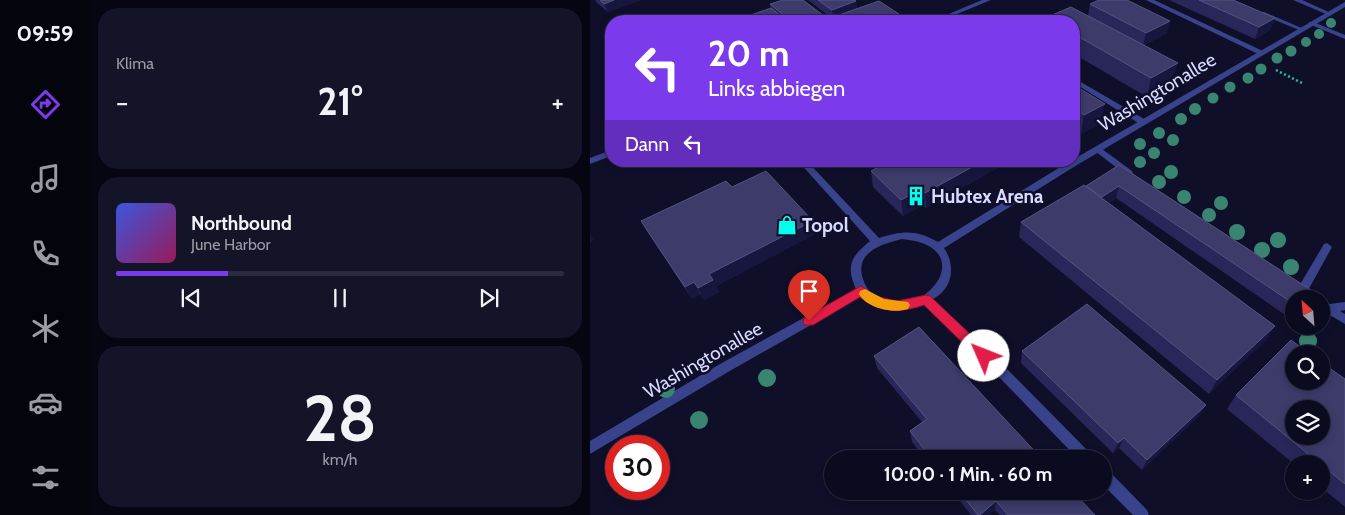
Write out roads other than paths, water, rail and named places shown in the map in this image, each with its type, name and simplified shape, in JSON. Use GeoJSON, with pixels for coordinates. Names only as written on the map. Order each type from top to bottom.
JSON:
{"type":"FeatureCollection","features":[{"type":"Feature","properties":{"kind":"street"},"geometry":{"type":"LineString","coordinates":[[950,15],[988,0]]}},
{"type":"Feature","properties":{"kind":"street"},"geometry":{"type":"LineString","coordinates":[[1149,0],[1261,52]]}},
{"type":"Feature","properties":{"kind":"street"},"geometry":{"type":"LineString","coordinates":[[1296,0],[1328,13]]}},
{"type":"Feature","properties":{"kind":"street","name":"Washingtonallee"},"geometry":{"type":"LineString","coordinates":[[1080,158],[1345,4]]}},
{"type":"Feature","properties":{"kind":"street"},"geometry":{"type":"LineString","coordinates":[[1257,11],[1301,29]]}},
{"type":"Feature","properties":{"kind":"street"},"geometry":{"type":"LineString","coordinates":[[1311,23],[1345,37]]}},
{"type":"Feature","properties":{"kind":"street"},"geometry":{"type":"LineString","coordinates":[[1080,84],[1143,122]]}},
{"type":"Feature","properties":{"kind":"street"},"geometry":{"type":"LineString","coordinates":[[1098,149],[1140,180]]}},
{"type":"Feature","properties":{"kind":"street"},"geometry":{"type":"LineString","coordinates":[[590,161],[605,155]]}},
{"type":"Feature","properties":{"kind":"street"},"geometry":{"type":"LineString","coordinates":[[807,167],[876,242]]}},
{"type":"Feature","properties":{"kind":"street","name":"Washingtonallee"},"geometry":{"type":"LineString","coordinates":[[938,247],[1065,167]]}},
{"type":"Feature","properties":{"kind":"street"},"geometry":{"type":"LineString","coordinates":[[916,236],[928,240],[938,247],[944,255],[947,264],[947,274],[936,292],[926,299],[912,304],[897,306],[883,304],[870,299],[861,291],[854,273],[856,264],[864,252],[876,242],[889,237],[916,236]]}},
{"type":"Feature","properties":{"kind":"street"},"geometry":{"type":"LineString","coordinates":[[1301,290],[1327,247]]}},
{"type":"Feature","properties":{"kind":"street","name":"Washingtonallee"},"geometry":{"type":"LineString","coordinates":[[590,448],[716,373],[861,291]]}},
{"type":"Feature","properties":{"kind":"street"},"geometry":{"type":"LineString","coordinates":[[926,299],[1004,374],[1078,450]]}},
{"type":"Feature","properties":{"kind":"street"},"geometry":{"type":"LineString","coordinates":[[1330,307],[1345,306]]}},
{"type":"Feature","properties":{"kind":"street"},"geometry":{"type":"LineString","coordinates":[[1330,310],[1345,320]]}},
{"type":"Feature","properties":{"kind":"street"},"geometry":{"type":"LineString","coordinates":[[1112,484],[1142,515]]}},
{"type":"Feature","properties":{"kind":"place","name":"Hubtex Arena"},"geometry":{"type":"Point","coordinates":[916,196]}},
{"type":"Feature","properties":{"kind":"place","name":"Topol"},"geometry":{"type":"Point","coordinates":[787,225]}}]}
